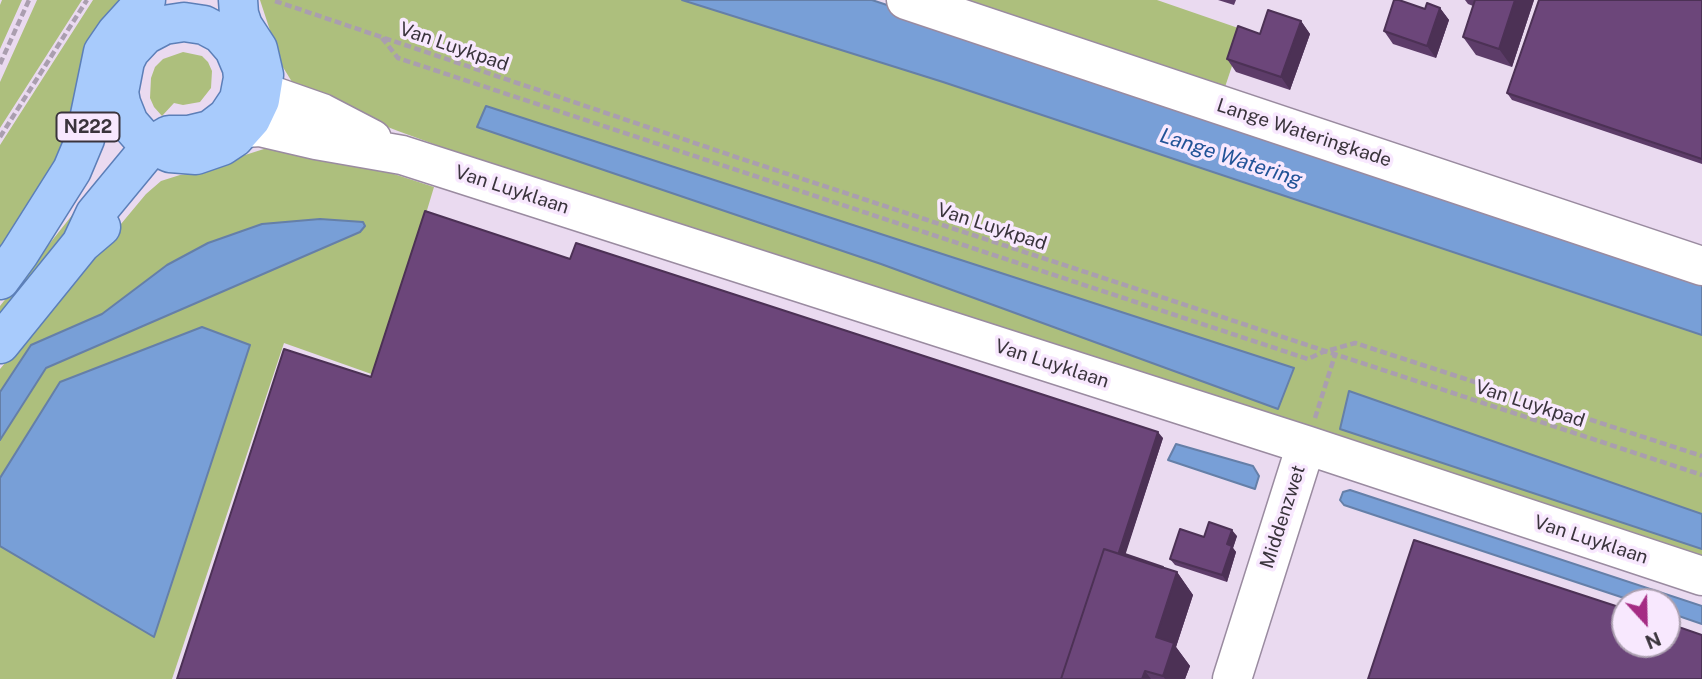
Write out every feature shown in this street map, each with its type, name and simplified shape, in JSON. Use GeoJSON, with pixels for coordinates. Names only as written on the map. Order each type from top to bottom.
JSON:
{"type":"FeatureCollection","features":[{"type":"Feature","properties":{"kind":"main road"},"geometry":{"type":"LineString","coordinates":[[169,8],[204,25],[239,12],[262,62],[253,85],[227,117],[200,133],[169,135],[167,150],[203,153],[222,146],[244,128],[256,110],[253,85]]}},
{"type":"Feature","properties":{"kind":"main road","name":"N222"},"geometry":{"type":"LineString","coordinates":[[0,344],[81,244],[95,214],[167,150],[136,131],[124,113],[119,82],[130,51],[145,35],[164,25],[169,8]]}},
{"type":"Feature","properties":{"kind":"main road","name":"N222"},"geometry":{"type":"LineString","coordinates":[[10,267],[72,170],[85,139],[98,65],[103,52],[116,33],[169,8]]}},
{"type":"Feature","properties":{"kind":"main road","name":"N222"},"geometry":{"type":"LineString","coordinates":[[10,267],[83,188],[110,154],[123,130],[124,113]]}},
{"type":"Feature","properties":{"kind":"street","name":"Lange Wateringkade"},"geometry":{"type":"LineString","coordinates":[[906,0],[1702,265]]}},
{"type":"Feature","properties":{"kind":"street","name":"Van Luyklaan"},"geometry":{"type":"LineString","coordinates":[[253,85],[322,113],[401,155]]}},
{"type":"Feature","properties":{"kind":"street","name":"Van Luyklaan"},"geometry":{"type":"LineString","coordinates":[[244,128],[260,127],[401,155],[1306,445],[1702,576]]}},
{"type":"Feature","properties":{"kind":"street","name":"Middenzwet"},"geometry":{"type":"LineString","coordinates":[[1232,679],[1306,445]]}},
{"type":"Feature","properties":{"kind":"path"},"geometry":{"type":"LineString","coordinates":[[0,64],[29,0]]}},
{"type":"Feature","properties":{"kind":"path"},"geometry":{"type":"LineString","coordinates":[[0,137],[87,0]]}},
{"type":"Feature","properties":{"kind":"path","name":"Van Luykpad"},"geometry":{"type":"LineString","coordinates":[[239,12],[382,37],[1323,352],[1702,475]]}},
{"type":"Feature","properties":{"kind":"path"},"geometry":{"type":"LineString","coordinates":[[382,37],[398,58],[1308,359],[1355,343],[1702,456]]}},
{"type":"Feature","properties":{"kind":"path","name":"Middenzwet"},"geometry":{"type":"LineString","coordinates":[[1306,445],[1335,355]]}},
{"type":"Feature","properties":{"kind":"green space"},"geometry":{"type":"Polygon","coordinates":[[[2,0],[22,0],[0,49],[0,5],[2,0]]]}},
{"type":"Feature","properties":{"kind":"green space"},"geometry":{"type":"Polygon","coordinates":[[[37,0],[82,0],[0,128],[0,82],[37,0]]]}},
{"type":"Feature","properties":{"kind":"green space"},"geometry":{"type":"Polygon","coordinates":[[[93,0],[135,0],[78,128],[0,249],[0,145],[93,0]]]}},
{"type":"Feature","properties":{"kind":"green space"},"geometry":{"type":"Polygon","coordinates":[[[260,0],[682,0],[943,82],[1702,335],[1702,579],[565,192],[310,97],[297,90],[281,64],[260,0]]]}},
{"type":"Feature","properties":{"kind":"green space"},"geometry":{"type":"Polygon","coordinates":[[[934,0],[1157,0],[1244,30],[1222,96],[934,0]]]}},
{"type":"Feature","properties":{"kind":"green space"},"geometry":{"type":"Polygon","coordinates":[[[183,52],[202,56],[208,62],[212,71],[211,88],[200,102],[183,105],[174,103],[162,116],[150,98],[151,78],[155,67],[163,59],[183,52]]]}},
{"type":"Feature","properties":{"kind":"green space"},"geometry":{"type":"Polygon","coordinates":[[[267,148],[357,162],[434,187],[377,376],[284,343],[172,679],[0,679],[0,546],[154,637],[60,382],[0,478],[0,440],[46,368],[360,232],[363,222],[320,219],[262,224],[167,265],[102,314],[31,345],[0,392],[0,369],[146,194],[161,181],[210,171],[267,148]]]}},
{"type":"Feature","properties":{"kind":"green space"},"geometry":{"type":"Polygon","coordinates":[[[104,175],[110,181],[0,322],[0,306],[104,175]]]}},
{"type":"Feature","properties":{"kind":"water","name":"Lange Watering"},"geometry":{"type":"Polygon","coordinates":[[[682,0],[872,0],[1702,277],[1702,335],[943,82],[682,0]]]}},
{"type":"Feature","properties":{"kind":"water"},"geometry":{"type":"Polygon","coordinates":[[[486,106],[1294,368],[1278,409],[881,264],[477,127],[486,106]]]}},
{"type":"Feature","properties":{"kind":"water"},"geometry":{"type":"Polygon","coordinates":[[[320,219],[363,222],[365,226],[360,232],[46,368],[0,440],[0,392],[31,345],[102,314],[167,265],[208,243],[262,224],[320,219]]]}},
{"type":"Feature","properties":{"kind":"water"},"geometry":{"type":"Polygon","coordinates":[[[202,327],[250,345],[154,637],[0,546],[0,478],[60,382],[202,327]]]}},
{"type":"Feature","properties":{"kind":"water"},"geometry":{"type":"Polygon","coordinates":[[[1349,391],[1702,514],[1702,549],[1340,429],[1349,391]]]}},
{"type":"Feature","properties":{"kind":"water"},"geometry":{"type":"Polygon","coordinates":[[[1176,444],[1253,466],[1259,476],[1255,489],[1168,460],[1176,444]]]}},
{"type":"Feature","properties":{"kind":"water"},"geometry":{"type":"Polygon","coordinates":[[[1350,490],[1647,588],[1611,588],[1611,594],[1344,505],[1340,500],[1343,492],[1350,490]]]}},
{"type":"Feature","properties":{"kind":"water"},"geometry":{"type":"Polygon","coordinates":[[[1681,599],[1702,606],[1702,624],[1681,617],[1681,599]]]}},
{"type":"Feature","properties":{"kind":"building"},"geometry":{"type":"Polygon","coordinates":[[[1394,0],[1425,9],[1427,3],[1440,8],[1427,46],[1384,31],[1394,0]]]}},
{"type":"Feature","properties":{"kind":"building"},"geometry":{"type":"Polygon","coordinates":[[[1475,0],[1515,0],[1499,49],[1463,37],[1475,0]]]}},
{"type":"Feature","properties":{"kind":"building"},"geometry":{"type":"Polygon","coordinates":[[[1539,0],[1702,0],[1702,159],[1507,93],[1539,0]]]}},
{"type":"Feature","properties":{"kind":"building"},"geometry":{"type":"Polygon","coordinates":[[[1268,10],[1301,21],[1281,77],[1227,59],[1238,26],[1260,34],[1268,10]]]}},
{"type":"Feature","properties":{"kind":"building"},"geometry":{"type":"Polygon","coordinates":[[[425,211],[570,259],[576,243],[1158,432],[1119,552],[1163,567],[1104,549],[1061,679],[177,679],[284,349],[371,377],[425,211]]]}},
{"type":"Feature","properties":{"kind":"building"},"geometry":{"type":"Polygon","coordinates":[[[1209,522],[1232,530],[1227,544],[1232,546],[1222,575],[1170,559],[1180,529],[1204,537],[1209,522]]]}},
{"type":"Feature","properties":{"kind":"building"},"geometry":{"type":"Polygon","coordinates":[[[1414,540],[1611,604],[1611,658],[1681,658],[1681,628],[1702,635],[1702,679],[1368,679],[1414,540]]]}},
{"type":"Feature","properties":{"kind":"building"},"geometry":{"type":"Polygon","coordinates":[[[1104,549],[1177,572],[1156,637],[1174,643],[1163,676],[1145,671],[1142,679],[1061,679],[1104,549]]]}}]}
